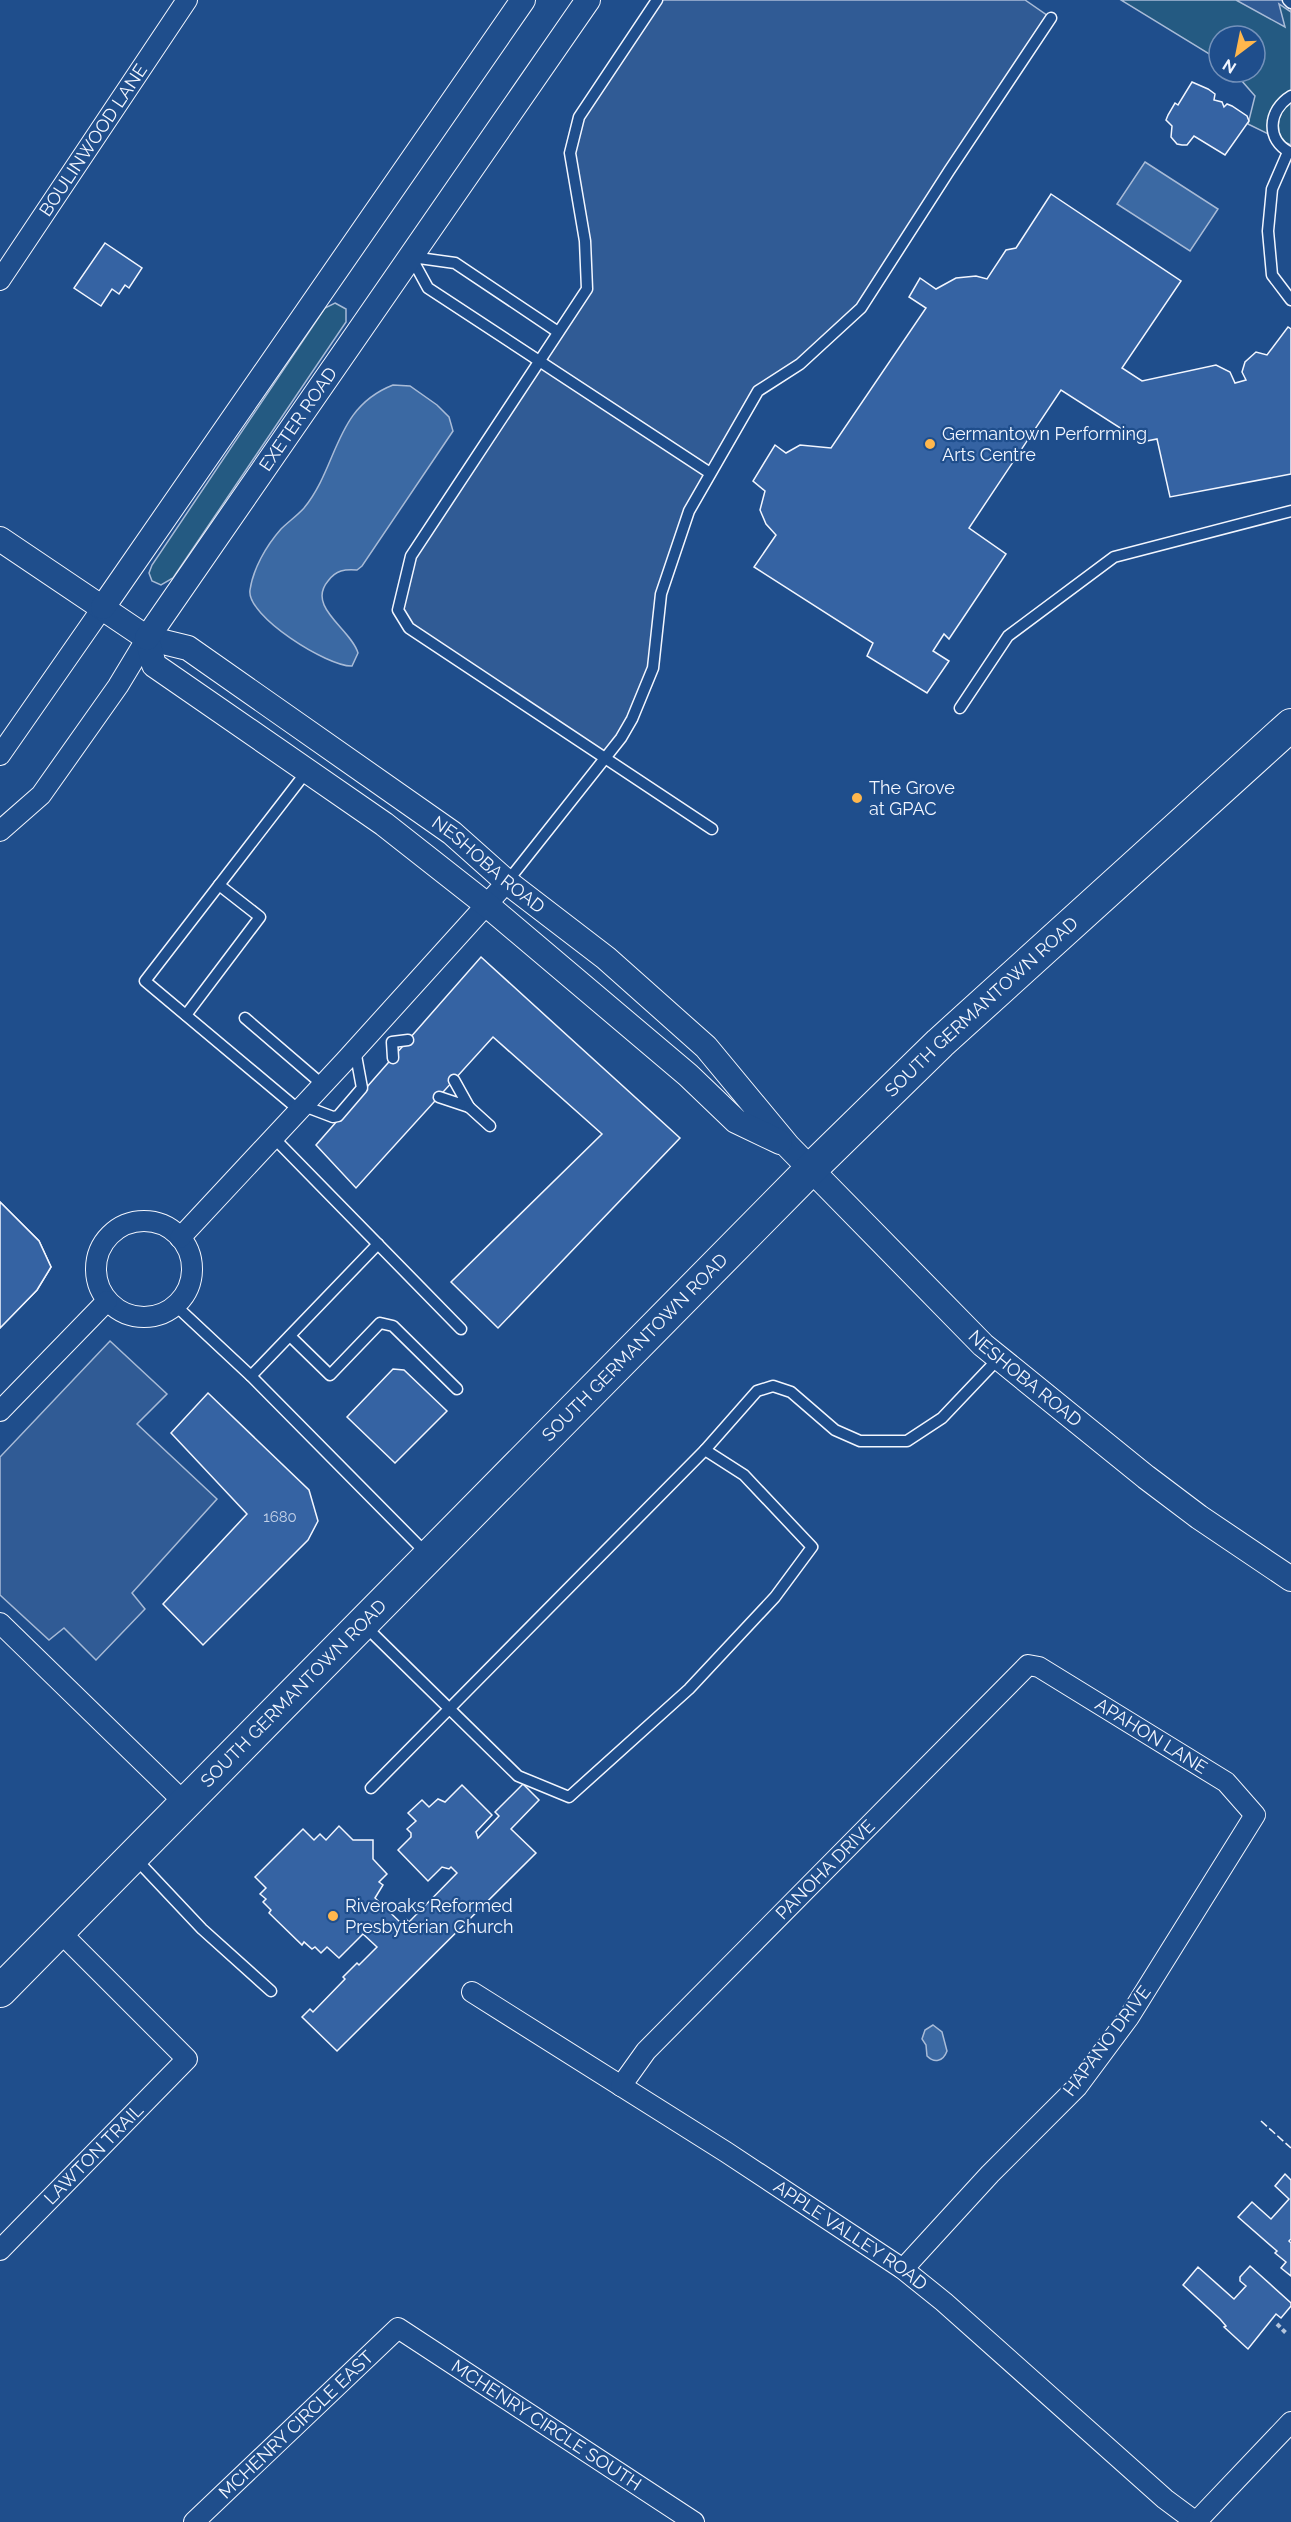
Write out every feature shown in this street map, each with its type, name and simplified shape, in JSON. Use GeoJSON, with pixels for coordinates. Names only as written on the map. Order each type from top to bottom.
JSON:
{"type":"FeatureCollection","features":[{"type":"Feature","properties":{"kind":"main road","name":"SOUTH GERMANTOWN ROAD"},"geometry":{"type":"LineString","coordinates":[[0,1991],[810,1170],[940,1043],[1291,725]]}},
{"type":"Feature","properties":{"kind":"street","name":"BOULINWOOD LANE"},"geometry":{"type":"LineString","coordinates":[[0,280],[187,0]]}},
{"type":"Feature","properties":{"kind":"street"},"geometry":{"type":"LineString","coordinates":[[0,755],[523,0]]}},
{"type":"Feature","properties":{"kind":"street","name":"EXETER ROAD"},"geometry":{"type":"LineString","coordinates":[[0,831],[41,795],[588,0]]}},
{"type":"Feature","properties":{"kind":"street","name":"NESHOBA ROAD"},"geometry":{"type":"LineString","coordinates":[[0,539],[147,638],[188,648],[452,833],[507,882],[606,958],[706,1047],[810,1170],[983,1345],[1146,1477],[1199,1517],[1291,1579]]}},
{"type":"Feature","properties":{"kind":"street","name":"NESHOBA ROAD"},"geometry":{"type":"LineString","coordinates":[[147,638],[154,665],[384,824],[487,904],[688,1075],[736,1121],[788,1146]]}},
{"type":"Feature","properties":{"kind":"street"},"geometry":{"type":"LineString","coordinates":[[180,1238],[302,1108],[507,882]]}},
{"type":"Feature","properties":{"kind":"street"},"geometry":{"type":"LineString","coordinates":[[136,1222],[153,1222],[168,1228],[180,1238],[190,1258],[191,1280],[186,1294],[176,1306],[163,1314],[148,1318],[119,1311],[107,1301],[96,1276],[96,1262],[100,1248],[108,1237],[121,1227],[136,1222]]}},
{"type":"Feature","properties":{"kind":"street"},"geometry":{"type":"LineString","coordinates":[[0,1411],[107,1301]]}},
{"type":"Feature","properties":{"kind":"street"},"geometry":{"type":"LineString","coordinates":[[0,1623],[185,1803]]}},
{"type":"Feature","properties":{"kind":"street","name":"PANOHA DRIVE"},"geometry":{"type":"LineString","coordinates":[[621,2086],[646,2051],[1019,1673],[1028,1665],[1039,1667]]}},
{"type":"Feature","properties":{"kind":"street","name":"APAHON LANE"},"geometry":{"type":"LineString","coordinates":[[1039,1667],[1226,1782],[1255,1815]]}},
{"type":"Feature","properties":{"kind":"street","name":"HAPANO DRIVE"},"geometry":{"type":"LineString","coordinates":[[903,2269],[990,2174],[1077,2087],[1129,2017],[1255,1815]]}},
{"type":"Feature","properties":{"kind":"street","name":"LAWTON TRAIL"},"geometry":{"type":"LineString","coordinates":[[0,2250],[187,2059],[59,1931]]}},
{"type":"Feature","properties":{"kind":"street","name":"APPLE VALLEY ROAD"},"geometry":{"type":"LineString","coordinates":[[472,1992],[726,2152],[903,2269],[944,2302],[1165,2499],[1196,2522]]}},
{"type":"Feature","properties":{"kind":"street","name":"MCHENRY CIRCLE EAST"},"geometry":{"type":"LineString","coordinates":[[194,2522],[398,2328]]}},
{"type":"Feature","properties":{"kind":"street","name":"MCHENRY CIRCLE SOUTH"},"geometry":{"type":"LineString","coordinates":[[398,2328],[694,2522]]}},
{"type":"Feature","properties":{"kind":"street"},"geometry":{"type":"LineString","coordinates":[[1196,2522],[1291,2422]]}},
{"type":"Feature","properties":{"kind":"lane"},"geometry":{"type":"LineString","coordinates":[[657,0],[579,117],[570,153],[585,241],[587,289],[411,556],[398,610],[409,628],[712,829]]}},
{"type":"Feature","properties":{"kind":"lane"},"geometry":{"type":"LineString","coordinates":[[507,882],[621,738],[632,719],[653,668],[662,594],[689,511],[758,391],[800,364],[861,308],[1051,18]]}},
{"type":"Feature","properties":{"kind":"lane"},"geometry":{"type":"LineString","coordinates":[[1291,96],[1283,101],[1275,111],[1272,122],[1273,134],[1279,144],[1290,152],[1272,189],[1268,231],[1272,275],[1291,300]]}},
{"type":"Feature","properties":{"kind":"lane"},"geometry":{"type":"LineString","coordinates":[[411,257],[455,263],[558,332]]}},
{"type":"Feature","properties":{"kind":"lane"},"geometry":{"type":"LineString","coordinates":[[411,257],[428,288],[710,473]]}},
{"type":"Feature","properties":{"kind":"lane"},"geometry":{"type":"LineString","coordinates":[[960,708],[1008,636],[1114,557],[1291,511]]}},
{"type":"Feature","properties":{"kind":"lane"},"geometry":{"type":"LineString","coordinates":[[308,771],[145,981],[302,1108],[333,1118],[338,1116],[362,1088],[355,1050]]}},
{"type":"Feature","properties":{"kind":"lane"},"geometry":{"type":"LineString","coordinates":[[186,1015],[260,917],[219,885]]}},
{"type":"Feature","properties":{"kind":"lane"},"geometry":{"type":"LineString","coordinates":[[245,1018],[324,1084]]}},
{"type":"Feature","properties":{"kind":"lane"},"geometry":{"type":"LineString","coordinates":[[376,1027],[392,1042],[393,1058]]}},
{"type":"Feature","properties":{"kind":"lane"},"geometry":{"type":"LineString","coordinates":[[392,1042],[408,1040]]}},
{"type":"Feature","properties":{"kind":"lane"},"geometry":{"type":"LineString","coordinates":[[454,1080],[469,1107],[490,1126]]}},
{"type":"Feature","properties":{"kind":"lane"},"geometry":{"type":"LineString","coordinates":[[439,1097],[469,1107]]}},
{"type":"Feature","properties":{"kind":"lane"},"geometry":{"type":"LineString","coordinates":[[274,1138],[461,1329]]}},
{"type":"Feature","properties":{"kind":"lane"},"geometry":{"type":"LineString","coordinates":[[251,1376],[378,1244]]}},
{"type":"Feature","properties":{"kind":"lane"},"geometry":{"type":"LineString","coordinates":[[176,1306],[251,1376],[429,1556]]}},
{"type":"Feature","properties":{"kind":"lane"},"geometry":{"type":"LineString","coordinates":[[290,1336],[330,1375],[380,1323],[393,1326],[457,1389]]}},
{"type":"Feature","properties":{"kind":"lane"},"geometry":{"type":"LineString","coordinates":[[370,1788],[450,1710],[705,1450],[758,1391],[773,1386],[791,1392],[835,1430],[860,1441],[907,1441],[942,1418],[999,1358]]}},
{"type":"Feature","properties":{"kind":"lane"},"geometry":{"type":"LineString","coordinates":[[362,1624],[518,1776],[568,1797],[689,1689],[775,1597],[812,1547],[744,1475],[705,1450]]}},
{"type":"Feature","properties":{"kind":"lane"},"geometry":{"type":"LineString","coordinates":[[133,1856],[202,1929],[271,1991]]}},
{"type":"Feature","properties":{"kind":"path"},"geometry":{"type":"LineString","coordinates":[[1277,2324],[1287,2334]]}},
{"type":"Feature","properties":{"kind":"shaded area"},"geometry":{"type":"Polygon","coordinates":[[[657,0],[1025,0],[1051,18],[861,308],[800,364],[758,391],[689,511],[661,594],[653,668],[632,719],[605,758],[409,628],[398,610],[411,556],[587,289],[570,153],[579,117],[657,0]]]}},
{"type":"Feature","properties":{"kind":"shaded area"},"geometry":{"type":"Polygon","coordinates":[[[1121,0],[1291,0],[1291,145],[1248,124],[1255,96],[1244,84],[1267,84],[1267,24],[1207,24],[1207,53],[1121,0]]]}},
{"type":"Feature","properties":{"kind":"shaded area"},"geometry":{"type":"Polygon","coordinates":[[[1236,0],[1291,0],[1291,12],[1279,4],[1285,27],[1236,0]]]}},
{"type":"Feature","properties":{"kind":"shaded area"},"geometry":{"type":"Polygon","coordinates":[[[1145,162],[1218,209],[1190,251],[1117,204],[1145,162]]]}},
{"type":"Feature","properties":{"kind":"shaded area"},"geometry":{"type":"Polygon","coordinates":[[[335,303],[346,309],[346,322],[173,578],[161,585],[152,581],[149,573],[152,565],[325,308],[335,303]]]}},
{"type":"Feature","properties":{"kind":"shaded area"},"geometry":{"type":"Polygon","coordinates":[[[393,385],[410,386],[437,405],[449,417],[453,431],[362,566],[357,570],[338,572],[331,577],[323,591],[322,600],[326,609],[354,644],[358,653],[352,666],[325,658],[290,638],[261,613],[252,601],[250,590],[257,566],[265,550],[281,529],[304,508],[324,474],[348,423],[359,408],[374,395],[393,385]]]}},
{"type":"Feature","properties":{"kind":"shaded area"},"geometry":{"type":"Polygon","coordinates":[[[110,1341],[167,1394],[137,1424],[217,1499],[132,1593],[145,1609],[96,1660],[64,1628],[49,1640],[0,1595],[0,1457],[110,1341]]]}},
{"type":"Feature","properties":{"kind":"shaded area"},"geometry":{"type":"Polygon","coordinates":[[[933,2025],[942,2032],[947,2051],[938,2060],[927,2056],[926,2045],[922,2039],[925,2030],[933,2025]]]}},
{"type":"Feature","properties":{"kind":"building"},"geometry":{"type":"Polygon","coordinates":[[[1192,82],[1215,94],[1214,100],[1222,102],[1224,107],[1227,104],[1247,116],[1249,121],[1225,155],[1194,136],[1187,145],[1177,144],[1171,137],[1172,126],[1166,120],[1175,103],[1178,105],[1192,82]]]}},
{"type":"Feature","properties":{"kind":"building","name":"Germantown Performing Arts Centre"},"geometry":{"type":"Polygon","coordinates":[[[1051,194],[1181,281],[1122,368],[1142,381],[1216,365],[1230,372],[1235,383],[1246,380],[1242,372],[1245,362],[1256,352],[1267,355],[1288,327],[1291,329],[1291,474],[1170,497],[1157,439],[1142,442],[1061,390],[969,528],[1006,554],[949,639],[944,634],[933,651],[949,661],[927,693],[867,656],[873,643],[754,567],[776,535],[766,524],[760,510],[765,491],[753,481],[775,445],[786,453],[800,445],[831,448],[926,308],[909,297],[920,278],[936,289],[956,278],[976,276],[987,279],[1006,250],[1016,248],[1051,194]]]}},
{"type":"Feature","properties":{"kind":"building"},"geometry":{"type":"Polygon","coordinates":[[[105,243],[142,268],[129,288],[125,285],[119,294],[112,289],[101,306],[74,288],[105,243]]]}},
{"type":"Feature","properties":{"kind":"building"},"geometry":{"type":"Polygon","coordinates":[[[481,957],[680,1138],[498,1328],[451,1282],[602,1134],[493,1037],[356,1188],[316,1145],[481,957]]]}},
{"type":"Feature","properties":{"kind":"building"},"geometry":{"type":"Polygon","coordinates":[[[0,1202],[39,1241],[51,1267],[37,1290],[0,1328],[0,1202]]]}},
{"type":"Feature","properties":{"kind":"building"},"geometry":{"type":"Polygon","coordinates":[[[0,1202],[39,1241],[51,1267],[37,1290],[0,1328],[0,1202]]]}},
{"type":"Feature","properties":{"kind":"building"},"geometry":{"type":"Polygon","coordinates":[[[393,1369],[404,1370],[447,1411],[395,1463],[347,1417],[393,1369]]]}},
{"type":"Feature","properties":{"kind":"building"},"geometry":{"type":"Polygon","coordinates":[[[208,1393],[309,1490],[318,1521],[308,1540],[203,1645],[163,1604],[247,1514],[171,1433],[208,1393]]]}},
{"type":"Feature","properties":{"kind":"building","name":"Riveroaks Reformed Presbyterian Church"},"geometry":{"type":"Polygon","coordinates":[[[523,1784],[539,1800],[511,1829],[536,1853],[337,2051],[302,2017],[310,2009],[313,2012],[345,1979],[343,1977],[377,1947],[363,1934],[339,1958],[327,1947],[321,1953],[304,1942],[302,1945],[269,1913],[271,1910],[263,1902],[266,1899],[260,1894],[266,1888],[255,1877],[303,1829],[314,1840],[320,1834],[326,1840],[339,1826],[353,1840],[373,1840],[373,1859],[387,1874],[379,1882],[383,1885],[375,1898],[402,1924],[406,1919],[409,1922],[457,1873],[451,1867],[449,1869],[442,1867],[428,1881],[398,1850],[411,1837],[407,1829],[416,1821],[408,1813],[422,1800],[429,1807],[438,1799],[445,1802],[462,1785],[492,1815],[476,1832],[478,1838],[499,1816],[495,1812],[523,1784]]]}},
{"type":"Feature","properties":{"kind":"building"},"geometry":{"type":"Polygon","coordinates":[[[1285,2174],[1291,2180],[1291,2239],[1289,2241],[1291,2243],[1291,2276],[1281,2268],[1286,2262],[1275,2253],[1277,2251],[1238,2217],[1252,2202],[1271,2219],[1289,2199],[1275,2186],[1285,2174]]]}},
{"type":"Feature","properties":{"kind":"building"},"geometry":{"type":"Polygon","coordinates":[[[1250,2266],[1291,2303],[1291,2306],[1281,2318],[1276,2314],[1248,2349],[1183,2285],[1198,2267],[1234,2299],[1246,2286],[1240,2281],[1240,2277],[1250,2266]]]}},
{"type":"Feature","properties":{"kind":"fence"},"geometry":{"type":"LineString","coordinates":[[1261,2121],[1291,2148]]}},
{"type":"Feature","properties":{"kind":"place","name":"Germantown Performing Arts Centre"},"geometry":{"type":"Point","coordinates":[930,444]}},
{"type":"Feature","properties":{"kind":"place","name":"The Grove at GPAC"},"geometry":{"type":"Point","coordinates":[857,798]}},
{"type":"Feature","properties":{"kind":"place","name":"Riveroaks Reformed Presbyterian Church"},"geometry":{"type":"Point","coordinates":[333,1916]}}]}
